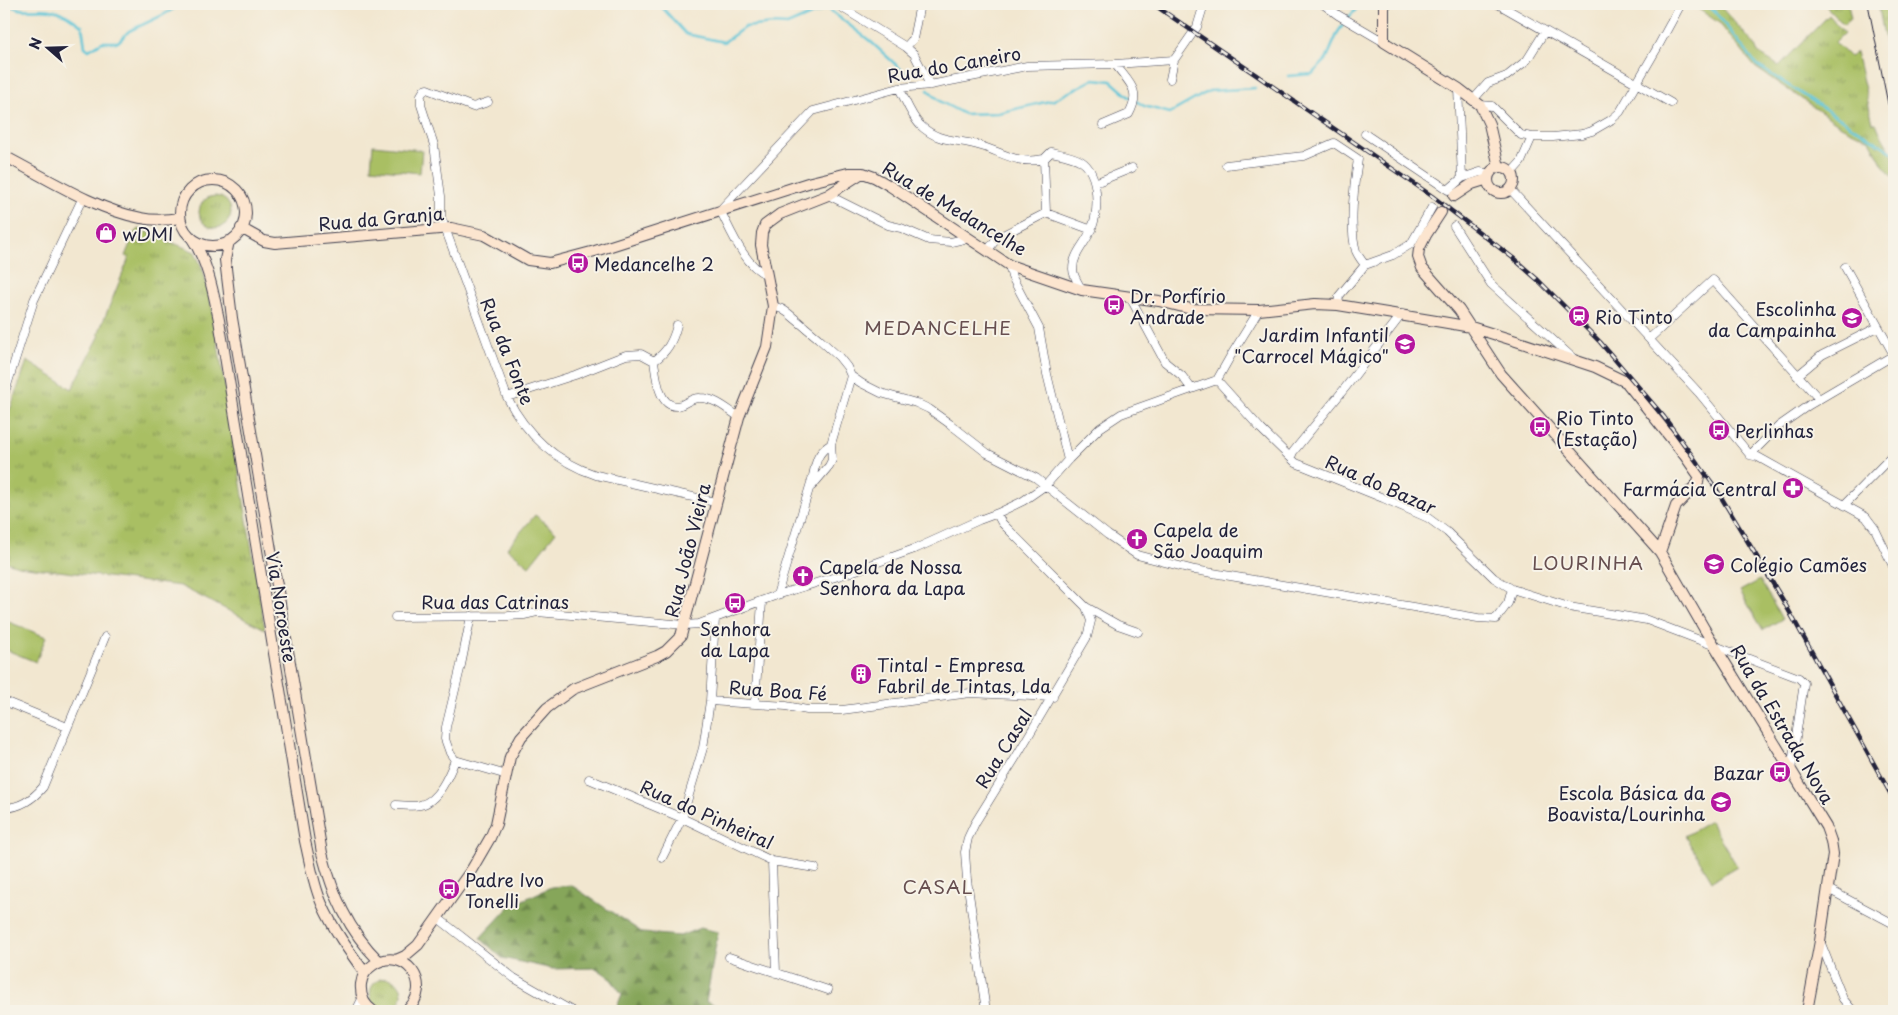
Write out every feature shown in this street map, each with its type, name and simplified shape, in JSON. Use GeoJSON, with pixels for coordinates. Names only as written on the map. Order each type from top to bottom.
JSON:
{"type":"FeatureCollection","features":[{"type":"Feature","properties":{"kind":"street"},"geometry":{"type":"LineString","coordinates":[[836,4],[906,46],[914,54],[930,85]]}},
{"type":"Feature","properties":{"kind":"street"},"geometry":{"type":"LineString","coordinates":[[906,46],[912,39],[920,4]]}},
{"type":"Feature","properties":{"kind":"street"},"geometry":{"type":"LineString","coordinates":[[1170,79],[1174,60],[1200,21],[1204,4]]}},
{"type":"Feature","properties":{"kind":"street"},"geometry":{"type":"LineString","coordinates":[[1324,4],[1338,15],[1458,88],[1477,102],[1492,106],[1521,135],[1532,137],[1582,134],[1592,131],[1611,120],[1620,112],[1681,4]]}},
{"type":"Feature","properties":{"kind":"street"},"geometry":{"type":"LineString","coordinates":[[1384,4],[1384,42]]}},
{"type":"Feature","properties":{"kind":"street"},"geometry":{"type":"LineString","coordinates":[[1498,4],[1671,103]]}},
{"type":"Feature","properties":{"kind":"street"},"geometry":{"type":"LineString","coordinates":[[1477,102],[1488,83],[1507,76],[1528,60],[1545,30]]}},
{"type":"Feature","properties":{"kind":"street","name":"Rua do Caneiro"},"geometry":{"type":"LineString","coordinates":[[720,210],[812,111],[899,88],[930,85],[1027,66],[1115,64],[1174,60]]}},
{"type":"Feature","properties":{"kind":"street"},"geometry":{"type":"LineString","coordinates":[[1103,125],[1129,114],[1135,103],[1134,90],[1115,64]]}},
{"type":"Feature","properties":{"kind":"street"},"geometry":{"type":"LineString","coordinates":[[899,88],[919,124],[937,138],[980,146],[1012,159],[1034,161],[1044,159],[1051,152],[1081,161],[1095,183],[1097,195],[1092,230],[1075,258],[1073,268],[1074,275],[1082,290]]}},
{"type":"Feature","properties":{"kind":"street"},"geometry":{"type":"LineString","coordinates":[[1458,88],[1462,178]]}},
{"type":"Feature","properties":{"kind":"street","name":"Rua da Fonte"},"geometry":{"type":"LineString","coordinates":[[488,102],[473,107],[427,89],[421,95],[424,118],[434,145],[441,196],[441,217],[444,228],[507,397],[520,420],[534,438],[567,463],[579,469],[596,475],[715,502]]}},
{"type":"Feature","properties":{"kind":"street"},"geometry":{"type":"LineString","coordinates":[[1477,102],[1489,124],[1499,167]]}},
{"type":"Feature","properties":{"kind":"street"},"geometry":{"type":"LineString","coordinates":[[1365,134],[1448,190],[1462,178],[1480,172],[1489,176]]}},
{"type":"Feature","properties":{"kind":"street"},"geometry":{"type":"LineString","coordinates":[[1512,172],[1521,162],[1532,137]]}},
{"type":"Feature","properties":{"kind":"street"},"geometry":{"type":"LineString","coordinates":[[1226,165],[1304,156],[1334,143],[1358,159],[1354,188],[1354,238],[1357,253],[1365,265]]}},
{"type":"Feature","properties":{"kind":"street"},"geometry":{"type":"LineString","coordinates":[[4,156],[83,197],[121,213],[155,220],[180,218]]}},
{"type":"Feature","properties":{"kind":"street"},"geometry":{"type":"LineString","coordinates":[[1044,159],[1046,213]]}},
{"type":"Feature","properties":{"kind":"street"},"geometry":{"type":"LineString","coordinates":[[1454,196],[1489,176],[1499,167],[1504,167],[1512,172],[1514,181],[1510,189],[1502,193],[1491,188],[1489,176]]}},
{"type":"Feature","properties":{"kind":"street"},"geometry":{"type":"LineString","coordinates":[[1095,183],[1132,168]]}},
{"type":"Feature","properties":{"kind":"street","name":"Rua de Medancelhe"},"geometry":{"type":"LineString","coordinates":[[720,210],[838,174],[862,173],[890,186],[1009,264],[1082,290],[1159,300],[1191,309],[1259,310],[1315,304],[1338,305],[1402,314],[1471,327],[1595,367],[1626,382],[1699,476],[1698,483],[1676,506],[1660,552]]}},
{"type":"Feature","properties":{"kind":"street","name":"Rua João Vieira"},"geometry":{"type":"LineString","coordinates":[[396,960],[405,956],[418,945],[472,869],[490,838],[496,824],[514,748],[521,737],[547,708],[573,689],[657,656],[666,651],[681,636],[739,417],[767,347],[773,306],[761,245],[762,233],[765,226],[780,214],[828,195],[862,173]]}},
{"type":"Feature","properties":{"kind":"street"},"geometry":{"type":"LineString","coordinates":[[211,180],[223,181],[240,194],[244,204],[246,214],[241,228],[238,234],[230,241],[210,246],[200,243],[184,229],[180,218],[180,207],[184,197],[191,188],[200,182],[211,180]]}},
{"type":"Feature","properties":{"kind":"street"},"geometry":{"type":"LineString","coordinates":[[1510,189],[1698,393],[1750,455],[1758,457],[1866,517],[1871,522],[1894,568]]}},
{"type":"Feature","properties":{"kind":"street"},"geometry":{"type":"LineString","coordinates":[[828,195],[888,225],[901,228],[929,240],[951,242],[968,238]]}},
{"type":"Feature","properties":{"kind":"street"},"geometry":{"type":"LineString","coordinates":[[4,395],[34,300],[83,197]]}},
{"type":"Feature","properties":{"kind":"street"},"geometry":{"type":"LineString","coordinates":[[720,210],[751,264],[760,272],[766,274]]}},
{"type":"Feature","properties":{"kind":"street","name":"Rua da Granja"},"geometry":{"type":"LineString","coordinates":[[241,228],[264,240],[275,243],[444,228],[458,229],[484,235],[528,260],[550,263],[595,251],[720,210]]}},
{"type":"Feature","properties":{"kind":"street"},"geometry":{"type":"LineString","coordinates":[[1338,305],[1339,296],[1365,265],[1388,258],[1411,244],[1436,210]]}},
{"type":"Feature","properties":{"kind":"street","name":"Rua da Estrada Nova"},"geometry":{"type":"LineString","coordinates":[[1436,210],[1422,242],[1418,257],[1422,268],[1459,310],[1501,374],[1660,552],[1829,834],[1832,854],[1828,889],[1807,1011]]}},
{"type":"Feature","properties":{"kind":"street"},"geometry":{"type":"LineString","coordinates":[[988,250],[997,238],[1046,213],[1092,230]]}},
{"type":"Feature","properties":{"kind":"street"},"geometry":{"type":"LineString","coordinates":[[1454,226],[1490,284],[1576,361]]}},
{"type":"Feature","properties":{"kind":"street","name":"Via Noroeste"},"geometry":{"type":"LineString","coordinates":[[191,237],[201,253],[206,267],[219,320],[305,841],[314,881],[322,904],[333,926],[365,973]]}},
{"type":"Feature","properties":{"kind":"street","name":"Via Noroeste"},"geometry":{"type":"LineString","coordinates":[[230,241],[225,260],[232,318],[322,853],[329,882],[344,914],[359,938],[379,961]]}},
{"type":"Feature","properties":{"kind":"street"},"geometry":{"type":"LineString","coordinates":[[1009,264],[1012,277],[1039,328],[1047,374],[1068,460]]}},
{"type":"Feature","properties":{"kind":"street"},"geometry":{"type":"LineString","coordinates":[[1750,455],[1780,426],[1819,399],[1894,355],[1845,267]]}},
{"type":"Feature","properties":{"kind":"street"},"geometry":{"type":"LineString","coordinates":[[1649,339],[1713,280],[1819,399]]}},
{"type":"Feature","properties":{"kind":"street"},"geometry":{"type":"LineString","coordinates":[[1130,297],[1165,362],[1182,376],[1191,388]]}},
{"type":"Feature","properties":{"kind":"street"},"geometry":{"type":"LineString","coordinates":[[773,306],[788,313],[818,338],[839,357],[851,376],[861,383],[881,393],[916,402],[929,409],[987,454],[1036,478],[1046,485],[1108,536],[1137,556],[1171,564],[1478,618],[1496,619],[1508,603],[1512,589]]}},
{"type":"Feature","properties":{"kind":"street"},"geometry":{"type":"LineString","coordinates":[[1217,380],[1259,310]]}},
{"type":"Feature","properties":{"kind":"street"},"geometry":{"type":"LineString","coordinates":[[1291,457],[1402,314]]}},
{"type":"Feature","properties":{"kind":"street"},"geometry":{"type":"LineString","coordinates":[[654,361],[670,345],[676,325]]}},
{"type":"Feature","properties":{"kind":"street"},"geometry":{"type":"LineString","coordinates":[[1797,376],[1822,355],[1878,327]]}},
{"type":"Feature","properties":{"kind":"street"},"geometry":{"type":"LineString","coordinates":[[507,397],[575,375],[626,355],[640,354],[654,361]]}},
{"type":"Feature","properties":{"kind":"street"},"geometry":{"type":"LineString","coordinates":[[654,361],[661,396],[666,401],[675,406],[680,406],[693,398],[705,398],[719,404],[739,417]]}},
{"type":"Feature","properties":{"kind":"street"},"geometry":{"type":"LineString","coordinates":[[810,488],[832,460],[831,444],[851,376]]}},
{"type":"Feature","properties":{"kind":"street","name":"Rua das Catrinas"},"geometry":{"type":"LineString","coordinates":[[395,617],[524,615],[537,612],[670,622],[685,625],[699,624],[777,595],[848,573],[917,548],[979,520],[997,514],[1023,501],[1046,485],[1100,428],[1121,414],[1217,380]]}},
{"type":"Feature","properties":{"kind":"street","name":"Rua do Bazar"},"geometry":{"type":"LineString","coordinates":[[1217,380],[1296,463],[1428,518],[1447,532],[1494,578],[1512,589],[1569,607],[1647,620],[1802,680],[1804,684],[1792,770]]}},
{"type":"Feature","properties":{"kind":"street"},"geometry":{"type":"LineString","coordinates":[[777,595],[810,488],[817,457],[821,451],[831,444]]}},
{"type":"Feature","properties":{"kind":"street"},"geometry":{"type":"LineString","coordinates":[[1844,505],[1894,454]]}},
{"type":"Feature","properties":{"kind":"street"},"geometry":{"type":"LineString","coordinates":[[997,514],[1002,523],[1086,607],[1118,625],[1138,632]]}},
{"type":"Feature","properties":{"kind":"street"},"geometry":{"type":"LineString","coordinates":[[755,702],[762,602]]}},
{"type":"Feature","properties":{"kind":"street","name":"Rua Casal"},"geometry":{"type":"LineString","coordinates":[[986,1011],[967,880],[965,852],[968,838],[975,823],[1053,697],[1087,636],[1091,621],[1086,607]]}},
{"type":"Feature","properties":{"kind":"street"},"geometry":{"type":"LineString","coordinates":[[471,616],[445,738],[450,753],[455,760],[507,775]]}},
{"type":"Feature","properties":{"kind":"street"},"geometry":{"type":"LineString","coordinates":[[662,858],[682,818],[703,748],[710,701],[715,619]]}},
{"type":"Feature","properties":{"kind":"street"},"geometry":{"type":"LineString","coordinates":[[4,808],[25,802],[43,787],[105,637]]}},
{"type":"Feature","properties":{"kind":"street","name":"Rua Boa Fé"},"geometry":{"type":"LineString","coordinates":[[710,701],[755,702],[807,710],[842,710],[970,693],[1053,697]]}},
{"type":"Feature","properties":{"kind":"street"},"geometry":{"type":"LineString","coordinates":[[4,701],[67,727]]}},
{"type":"Feature","properties":{"kind":"street"},"geometry":{"type":"LineString","coordinates":[[396,805],[413,806],[428,802],[444,786],[455,760]]}},
{"type":"Feature","properties":{"kind":"street","name":"Rua do Pinheiral"},"geometry":{"type":"LineString","coordinates":[[589,779],[682,818],[772,861],[815,868]]}},
{"type":"Feature","properties":{"kind":"street"},"geometry":{"type":"LineString","coordinates":[[772,861],[776,972]]}},
{"type":"Feature","properties":{"kind":"street"},"geometry":{"type":"LineString","coordinates":[[1828,889],[1894,924]]}},
{"type":"Feature","properties":{"kind":"street"},"geometry":{"type":"LineString","coordinates":[[438,918],[514,978],[572,1011]]}},
{"type":"Feature","properties":{"kind":"street"},"geometry":{"type":"LineString","coordinates":[[1820,941],[1847,1009]]}},
{"type":"Feature","properties":{"kind":"street","name":"Rua João Vieira"},"geometry":{"type":"LineString","coordinates":[[406,1011],[417,998],[418,989],[414,972],[414,959],[418,945]]}},
{"type":"Feature","properties":{"kind":"street"},"geometry":{"type":"LineString","coordinates":[[728,957],[828,990]]}},
{"type":"Feature","properties":{"kind":"street"},"geometry":{"type":"LineString","coordinates":[[356,1011],[368,1007],[361,982],[371,966],[379,961],[396,960],[406,964],[414,972]]}},
{"type":"Feature","properties":{"kind":"green space"},"geometry":{"type":"Polygon","coordinates":[[[1691,4],[1718,4],[1754,44],[1758,53],[1779,66],[1829,15],[1844,33],[1835,42],[1850,57],[1856,52],[1873,123],[1876,123],[1894,157],[1894,177],[1883,165],[1870,140],[1841,126],[1755,67],[1719,23],[1691,4]]]}},
{"type":"Feature","properties":{"kind":"green space"},"geometry":{"type":"Polygon","coordinates":[[[1824,4],[1848,4],[1851,19],[1844,25],[1824,4]]]}},
{"type":"Feature","properties":{"kind":"green space"},"geometry":{"type":"Polygon","coordinates":[[[1878,4],[1894,4],[1894,77],[1892,77],[1878,4]]]}},
{"type":"Feature","properties":{"kind":"green space"},"geometry":{"type":"Polygon","coordinates":[[[373,145],[422,150],[420,173],[371,168],[373,145]]]}},
{"type":"Feature","properties":{"kind":"green space"},"geometry":{"type":"Polygon","coordinates":[[[215,196],[227,200],[231,212],[227,224],[215,228],[203,224],[199,212],[203,200],[215,196]]]}},
{"type":"Feature","properties":{"kind":"green space"},"geometry":{"type":"Polygon","coordinates":[[[140,229],[195,252],[203,270],[212,308],[265,629],[180,586],[18,566],[4,561],[4,420],[11,407],[27,361],[72,389],[100,335],[98,334],[129,258],[125,256],[135,232],[140,229]]]}},
{"type":"Feature","properties":{"kind":"green space"},"geometry":{"type":"Polygon","coordinates":[[[535,515],[556,532],[529,566],[507,548],[535,515]]]}},
{"type":"Feature","properties":{"kind":"green space"},"geometry":{"type":"Polygon","coordinates":[[[1760,580],[1782,619],[1763,630],[1740,591],[1760,580]]]}},
{"type":"Feature","properties":{"kind":"green space"},"geometry":{"type":"Polygon","coordinates":[[[4,620],[46,637],[36,662],[4,649],[4,620]]]}},
{"type":"Feature","properties":{"kind":"green space"},"geometry":{"type":"Polygon","coordinates":[[[1710,821],[1737,866],[1712,881],[1685,836],[1710,821]]]}},
{"type":"Feature","properties":{"kind":"green space"},"geometry":{"type":"Polygon","coordinates":[[[571,885],[643,933],[680,936],[700,928],[718,932],[706,1002],[732,1011],[615,1011],[622,994],[609,977],[596,968],[553,969],[502,958],[480,938],[510,906],[551,887],[571,885]]]}},
{"type":"Feature","properties":{"kind":"green space"},"geometry":{"type":"Polygon","coordinates":[[[386,978],[392,979],[397,983],[401,988],[401,1000],[397,1005],[392,1009],[386,1010],[380,1009],[375,1005],[371,1000],[370,994],[371,988],[375,983],[380,979],[386,978]]]}},
{"type":"Feature","properties":{"kind":"waterway"},"geometry":{"type":"LineString","coordinates":[[8,4],[18,9],[45,9],[67,16],[82,26],[85,47],[89,50],[102,42],[118,42],[129,31],[182,4]]}},
{"type":"Feature","properties":{"kind":"waterway","name":"Rio Tinto"},"geometry":{"type":"LineString","coordinates":[[659,4],[686,34],[724,42],[745,27],[773,24],[787,25],[827,8],[870,41],[906,74]]}},
{"type":"Feature","properties":{"kind":"waterway","name":"Rio Tinto"},"geometry":{"type":"LineString","coordinates":[[1349,17],[1361,4]]}},
{"type":"Feature","properties":{"kind":"waterway","name":"Rio Tinto"},"geometry":{"type":"LineString","coordinates":[[1706,4],[1715,12],[1758,66],[1892,152]]}},
{"type":"Feature","properties":{"kind":"waterway"},"geometry":{"type":"LineString","coordinates":[[1893,4],[1894,9]]}},
{"type":"Feature","properties":{"kind":"waterway","name":"Rio Tinto"},"geometry":{"type":"LineString","coordinates":[[1288,76],[1312,74],[1326,60],[1343,25]]}},
{"type":"Feature","properties":{"kind":"waterway","name":"Rio Tinto"},"geometry":{"type":"LineString","coordinates":[[928,90],[941,102],[964,114],[998,113],[1054,100],[1094,79],[1111,81],[1128,96],[1144,106],[1170,113],[1209,91],[1255,88]]}},
{"type":"Feature","properties":{"kind":"tunnel"},"geometry":{"type":"LineString","coordinates":[[1441,212],[1454,196]]}},
{"type":"Feature","properties":{"kind":"tram line"},"geometry":{"type":"LineString","coordinates":[[1868,4],[1888,104],[1894,119]]}},
{"type":"Feature","properties":{"kind":"railway"},"geometry":{"type":"LineString","coordinates":[[1153,4],[1432,196],[1513,258],[1538,280],[1600,342],[1664,417],[1715,487],[1784,602],[1894,800]]}},
{"type":"Feature","properties":{"kind":"place","name":"wDMI"},"geometry":{"type":"Point","coordinates":[106,233]}},
{"type":"Feature","properties":{"kind":"place","name":"Medancelhe 2"},"geometry":{"type":"Point","coordinates":[578,263]}},
{"type":"Feature","properties":{"kind":"place","name":"Dr. Porfírio Andrade"},"geometry":{"type":"Point","coordinates":[1114,305]}},
{"type":"Feature","properties":{"kind":"place","name":"Rio Tinto"},"geometry":{"type":"Point","coordinates":[1579,316]}},
{"type":"Feature","properties":{"kind":"place","name":"Escolinha da Campainha"},"geometry":{"type":"Point","coordinates":[1852,318]}},
{"type":"Feature","properties":{"kind":"place","name":"Jardim Infantil \"Carrocel Mágico\""},"geometry":{"type":"Point","coordinates":[1405,344]}},
{"type":"Feature","properties":{"kind":"place","name":"Rio Tinto (Estação)"},"geometry":{"type":"Point","coordinates":[1540,427]}},
{"type":"Feature","properties":{"kind":"place","name":"Perlinhas"},"geometry":{"type":"Point","coordinates":[1719,430]}},
{"type":"Feature","properties":{"kind":"place","name":"Farmácia Central"},"geometry":{"type":"Point","coordinates":[1793,488]}},
{"type":"Feature","properties":{"kind":"place","name":"Capela de São Joaquim"},"geometry":{"type":"Point","coordinates":[1137,539]}},
{"type":"Feature","properties":{"kind":"place","name":"Colégio Camões"},"geometry":{"type":"Point","coordinates":[1714,564]}},
{"type":"Feature","properties":{"kind":"place","name":"Capela de Nossa Senhora da Lapa"},"geometry":{"type":"Point","coordinates":[803,576]}},
{"type":"Feature","properties":{"kind":"place","name":"Senhora da Lapa"},"geometry":{"type":"Point","coordinates":[735,603]}},
{"type":"Feature","properties":{"kind":"place","name":"Tintal - Empresa Fabril de Tintas, Lda"},"geometry":{"type":"Point","coordinates":[861,674]}},
{"type":"Feature","properties":{"kind":"place","name":"Bazar"},"geometry":{"type":"Point","coordinates":[1780,772]}},
{"type":"Feature","properties":{"kind":"place","name":"Escola Básica da Boavista/Lourinha"},"geometry":{"type":"Point","coordinates":[1721,802]}},
{"type":"Feature","properties":{"kind":"place","name":"Padre Ivo Tonelli"},"geometry":{"type":"Point","coordinates":[449,889]}},
{"type":"Feature","properties":{"kind":"district","name":"MEDANCELHE"},"geometry":{"type":"Point","coordinates":[938,327]}},
{"type":"Feature","properties":{"kind":"district","name":"LOURINHA"},"geometry":{"type":"Point","coordinates":[1588,562]}},
{"type":"Feature","properties":{"kind":"district","name":"CASAL"},"geometry":{"type":"Point","coordinates":[938,886]}}]}
